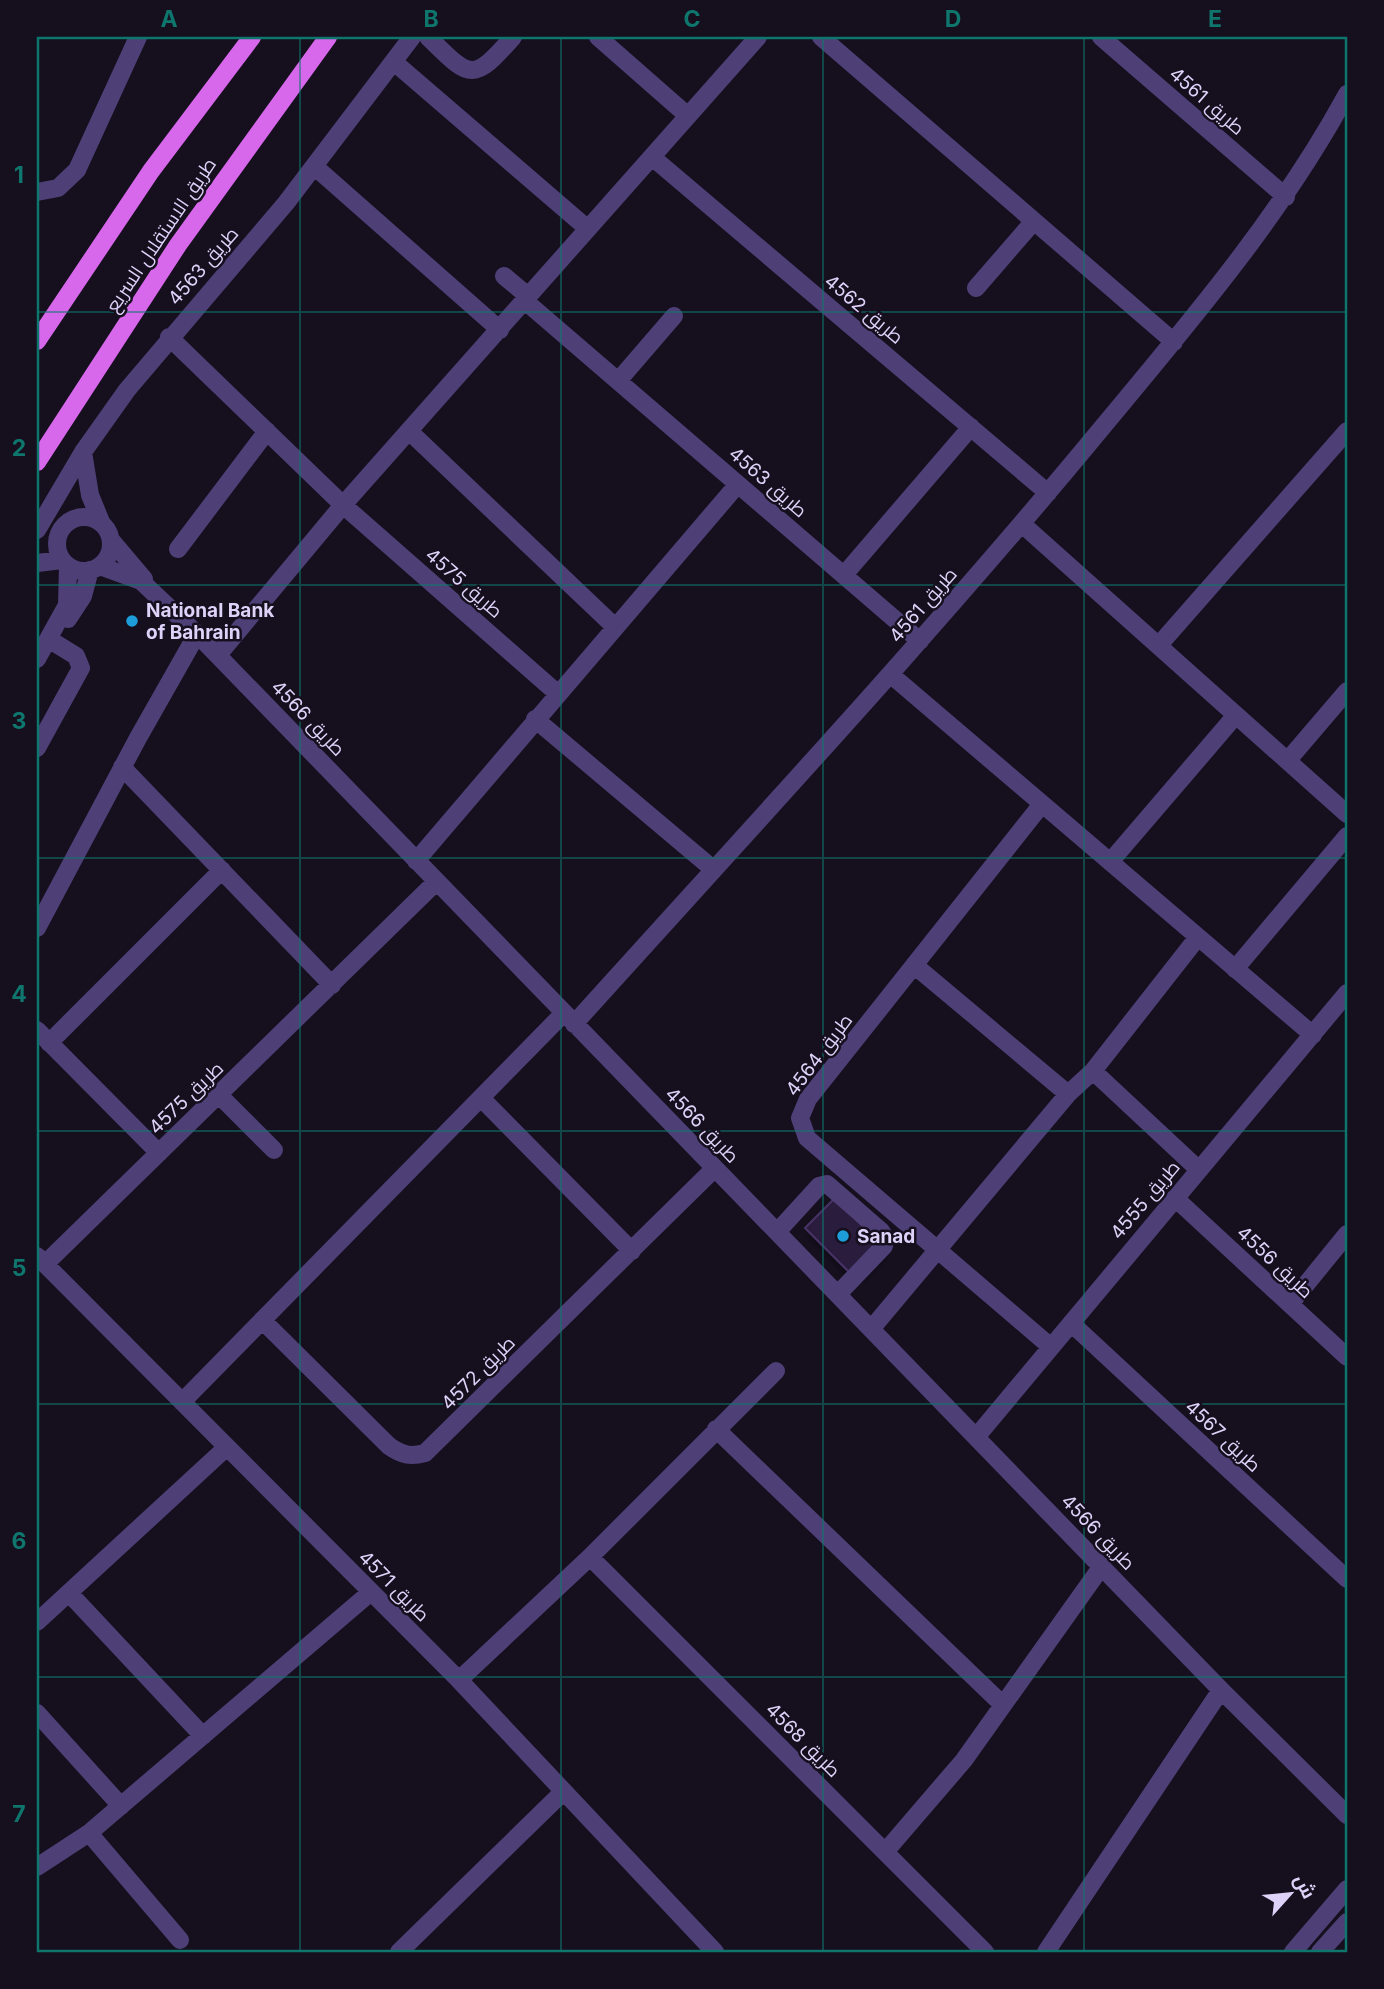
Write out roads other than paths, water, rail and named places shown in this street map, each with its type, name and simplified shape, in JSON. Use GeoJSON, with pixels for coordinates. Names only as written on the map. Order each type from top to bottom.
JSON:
{"type":"FeatureCollection","features":[{"type":"Feature","properties":{"kind":"main road"},"geometry":{"type":"LineString","coordinates":[[37,341],[151,172],[252,37]]}},
{"type":"Feature","properties":{"kind":"main road","name":"طريق الاستقلال السريع"},"geometry":{"type":"LineString","coordinates":[[37,461],[178,245],[328,37]]}},
{"type":"Feature","properties":{"kind":"street"},"geometry":{"type":"LineString","coordinates":[[37,192],[58,188],[77,170],[138,37]]}},
{"type":"Feature","properties":{"kind":"street","name":"طريق 4563"},"geometry":{"type":"LineString","coordinates":[[37,530],[83,452],[169,337],[314,166],[412,37]]}},
{"type":"Feature","properties":{"kind":"street"},"geometry":{"type":"LineString","coordinates":[[428,37],[460,68],[476,70],[491,62],[513,37]]}},
{"type":"Feature","properties":{"kind":"street"},"geometry":{"type":"LineString","coordinates":[[598,37],[688,116]]}},
{"type":"Feature","properties":{"kind":"street"},"geometry":{"type":"LineString","coordinates":[[218,655],[343,505],[758,37]]}},
{"type":"Feature","properties":{"kind":"street"},"geometry":{"type":"LineString","coordinates":[[821,37],[1174,342]]}},
{"type":"Feature","properties":{"kind":"street","name":"طريق 4561"},"geometry":{"type":"LineString","coordinates":[[1101,37],[1286,197]]}},
{"type":"Feature","properties":{"kind":"street"},"geometry":{"type":"LineString","coordinates":[[394,62],[589,229]]}},
{"type":"Feature","properties":{"kind":"street","name":"طريق 4561"},"geometry":{"type":"LineString","coordinates":[[569,1018],[713,869],[1022,524],[1174,342],[1286,197],[1340,125],[1347,94]]}},
{"type":"Feature","properties":{"kind":"street","name":"طريق 4562"},"geometry":{"type":"LineString","coordinates":[[652,157],[1048,493]]}},
{"type":"Feature","properties":{"kind":"street"},"geometry":{"type":"LineString","coordinates":[[314,166],[500,330]]}},
{"type":"Feature","properties":{"kind":"street"},"geometry":{"type":"LineString","coordinates":[[976,289],[1034,221]]}},
{"type":"Feature","properties":{"kind":"street","name":"طريق 4563"},"geometry":{"type":"LineString","coordinates":[[504,276],[618,382],[920,641]]}},
{"type":"Feature","properties":{"kind":"street"},"geometry":{"type":"LineString","coordinates":[[618,382],[674,316]]}},
{"type":"Feature","properties":{"kind":"street","name":"طريق 4575"},"geometry":{"type":"LineString","coordinates":[[169,337],[343,505],[557,693]]}},
{"type":"Feature","properties":{"kind":"street"},"geometry":{"type":"LineString","coordinates":[[844,575],[971,427]]}},
{"type":"Feature","properties":{"kind":"street"},"geometry":{"type":"LineString","coordinates":[[178,549],[267,431]]}},
{"type":"Feature","properties":{"kind":"street"},"geometry":{"type":"LineString","coordinates":[[1159,645],[1347,431]]}},
{"type":"Feature","properties":{"kind":"street"},"geometry":{"type":"LineString","coordinates":[[410,432],[615,627]]}},
{"type":"Feature","properties":{"kind":"street"},"geometry":{"type":"LineString","coordinates":[[42,651],[77,607],[95,568],[109,554],[111,540],[90,495],[83,452]]}},
{"type":"Feature","properties":{"kind":"street"},"geometry":{"type":"LineString","coordinates":[[416,861],[738,484]]}},
{"type":"Feature","properties":{"kind":"street"},"geometry":{"type":"LineString","coordinates":[[42,651],[67,605],[65,563],[57,546],[64,524],[86,516],[101,522]]}},
{"type":"Feature","properties":{"kind":"street"},"geometry":{"type":"LineString","coordinates":[[1022,524],[1347,814]]}},
{"type":"Feature","properties":{"kind":"street","name":"طريق 4566"},"geometry":{"type":"LineString","coordinates":[[111,540],[153,590],[436,882],[1221,1690],[1347,1815]]}},
{"type":"Feature","properties":{"kind":"street"},"geometry":{"type":"LineString","coordinates":[[37,564],[65,563],[95,568]]}},
{"type":"Feature","properties":{"kind":"street","name":"طريق 4566"},"geometry":{"type":"LineString","coordinates":[[95,568],[128,574],[153,590]]}},
{"type":"Feature","properties":{"kind":"street"},"geometry":{"type":"LineString","coordinates":[[37,928],[122,767],[197,634]]}},
{"type":"Feature","properties":{"kind":"street"},"geometry":{"type":"LineString","coordinates":[[37,748],[81,668],[79,659],[42,651]]}},
{"type":"Feature","properties":{"kind":"street"},"geometry":{"type":"LineString","coordinates":[[890,674],[1312,1035]]}},
{"type":"Feature","properties":{"kind":"street"},"geometry":{"type":"LineString","coordinates":[[1288,760],[1347,691]]}},
{"type":"Feature","properties":{"kind":"street"},"geometry":{"type":"LineString","coordinates":[[1110,862],[1236,715]]}},
{"type":"Feature","properties":{"kind":"street"},"geometry":{"type":"LineString","coordinates":[[535,719],[713,869]]}},
{"type":"Feature","properties":{"kind":"street"},"geometry":{"type":"LineString","coordinates":[[122,767],[332,985]]}},
{"type":"Feature","properties":{"kind":"street","name":"طريق 4564"},"geometry":{"type":"LineString","coordinates":[[1042,804],[804,1105],[801,1125],[807,1138],[1051,1347]]}},
{"type":"Feature","properties":{"kind":"street"},"geometry":{"type":"LineString","coordinates":[[1235,969],[1347,836]]}},
{"type":"Feature","properties":{"kind":"street","name":"طريق 4575"},"geometry":{"type":"LineString","coordinates":[[159,1153],[43,1037],[222,870]]}},
{"type":"Feature","properties":{"kind":"street","name":"طريق 4575"},"geometry":{"type":"LineString","coordinates":[[41,1260],[159,1153],[436,882]]}},
{"type":"Feature","properties":{"kind":"street"},"geometry":{"type":"LineString","coordinates":[[872,1328],[1068,1094],[1093,1071],[1198,937]]}},
{"type":"Feature","properties":{"kind":"street"},"geometry":{"type":"LineString","coordinates":[[914,965],[1068,1094]]}},
{"type":"Feature","properties":{"kind":"street","name":"طريق 4555"},"geometry":{"type":"LineString","coordinates":[[977,1436],[1347,993]]}},
{"type":"Feature","properties":{"kind":"street"},"geometry":{"type":"LineString","coordinates":[[182,1402],[481,1098],[569,1018]]}},
{"type":"Feature","properties":{"kind":"street"},"geometry":{"type":"LineString","coordinates":[[1093,1071],[1198,1169]]}},
{"type":"Feature","properties":{"kind":"street"},"geometry":{"type":"LineString","coordinates":[[219,1095],[274,1150]]}},
{"type":"Feature","properties":{"kind":"street"},"geometry":{"type":"LineString","coordinates":[[481,1098],[632,1251]]}},
{"type":"Feature","properties":{"kind":"street","name":"طريق 4572"},"geometry":{"type":"LineString","coordinates":[[262,1320],[389,1446],[400,1454],[412,1456],[425,1453],[715,1168]]}},
{"type":"Feature","properties":{"kind":"street"},"geometry":{"type":"LineString","coordinates":[[777,1231],[819,1186],[827,1184],[881,1231],[885,1238],[884,1246],[838,1294]]}},
{"type":"Feature","properties":{"kind":"street","name":"طريق 4556"},"geometry":{"type":"LineString","coordinates":[[1175,1198],[1347,1357]]}},
{"type":"Feature","properties":{"kind":"street"},"geometry":{"type":"LineString","coordinates":[[1290,1304],[1347,1234]]}},
{"type":"Feature","properties":{"kind":"street","name":"طريق 4571"},"geometry":{"type":"LineString","coordinates":[[41,1260],[459,1680],[705,1949]]}},
{"type":"Feature","properties":{"kind":"street","name":"طريق 4567"},"geometry":{"type":"LineString","coordinates":[[1071,1323],[1347,1579]]}},
{"type":"Feature","properties":{"kind":"street"},"geometry":{"type":"LineString","coordinates":[[459,1680],[590,1557],[776,1371]]}},
{"type":"Feature","properties":{"kind":"street"},"geometry":{"type":"LineString","coordinates":[[716,1429],[1003,1705]]}},
{"type":"Feature","properties":{"kind":"street"},"geometry":{"type":"LineString","coordinates":[[39,1617],[69,1593],[227,1447]]}},
{"type":"Feature","properties":{"kind":"street","name":"طريق 4568"},"geometry":{"type":"LineString","coordinates":[[590,1557],[985,1952]]}},
{"type":"Feature","properties":{"kind":"street"},"geometry":{"type":"LineString","coordinates":[[885,1852],[964,1760],[1102,1566]]}},
{"type":"Feature","properties":{"kind":"street"},"geometry":{"type":"LineString","coordinates":[[37,1867],[89,1833],[371,1592]]}},
{"type":"Feature","properties":{"kind":"street"},"geometry":{"type":"LineString","coordinates":[[69,1593],[203,1736]]}},
{"type":"Feature","properties":{"kind":"street"},"geometry":{"type":"LineString","coordinates":[[1046,1952],[1221,1690]]}},
{"type":"Feature","properties":{"kind":"street"},"geometry":{"type":"LineString","coordinates":[[37,1713],[121,1806]]}},
{"type":"Feature","properties":{"kind":"street"},"geometry":{"type":"LineString","coordinates":[[399,1952],[564,1792]]}},
{"type":"Feature","properties":{"kind":"street"},"geometry":{"type":"LineString","coordinates":[[89,1833],[180,1940]]}},
{"type":"Feature","properties":{"kind":"street"},"geometry":{"type":"LineString","coordinates":[[1293,1952],[1347,1889]]}},
{"type":"Feature","properties":{"kind":"street"},"geometry":{"type":"LineString","coordinates":[[1320,1952],[1347,1922]]}},
{"type":"Feature","properties":{"kind":"place","name":"National Bank of Bahrain"},"geometry":{"type":"Point","coordinates":[132,621]}},
{"type":"Feature","properties":{"kind":"place","name":"Sanad"},"geometry":{"type":"Point","coordinates":[843,1236]}}]}
